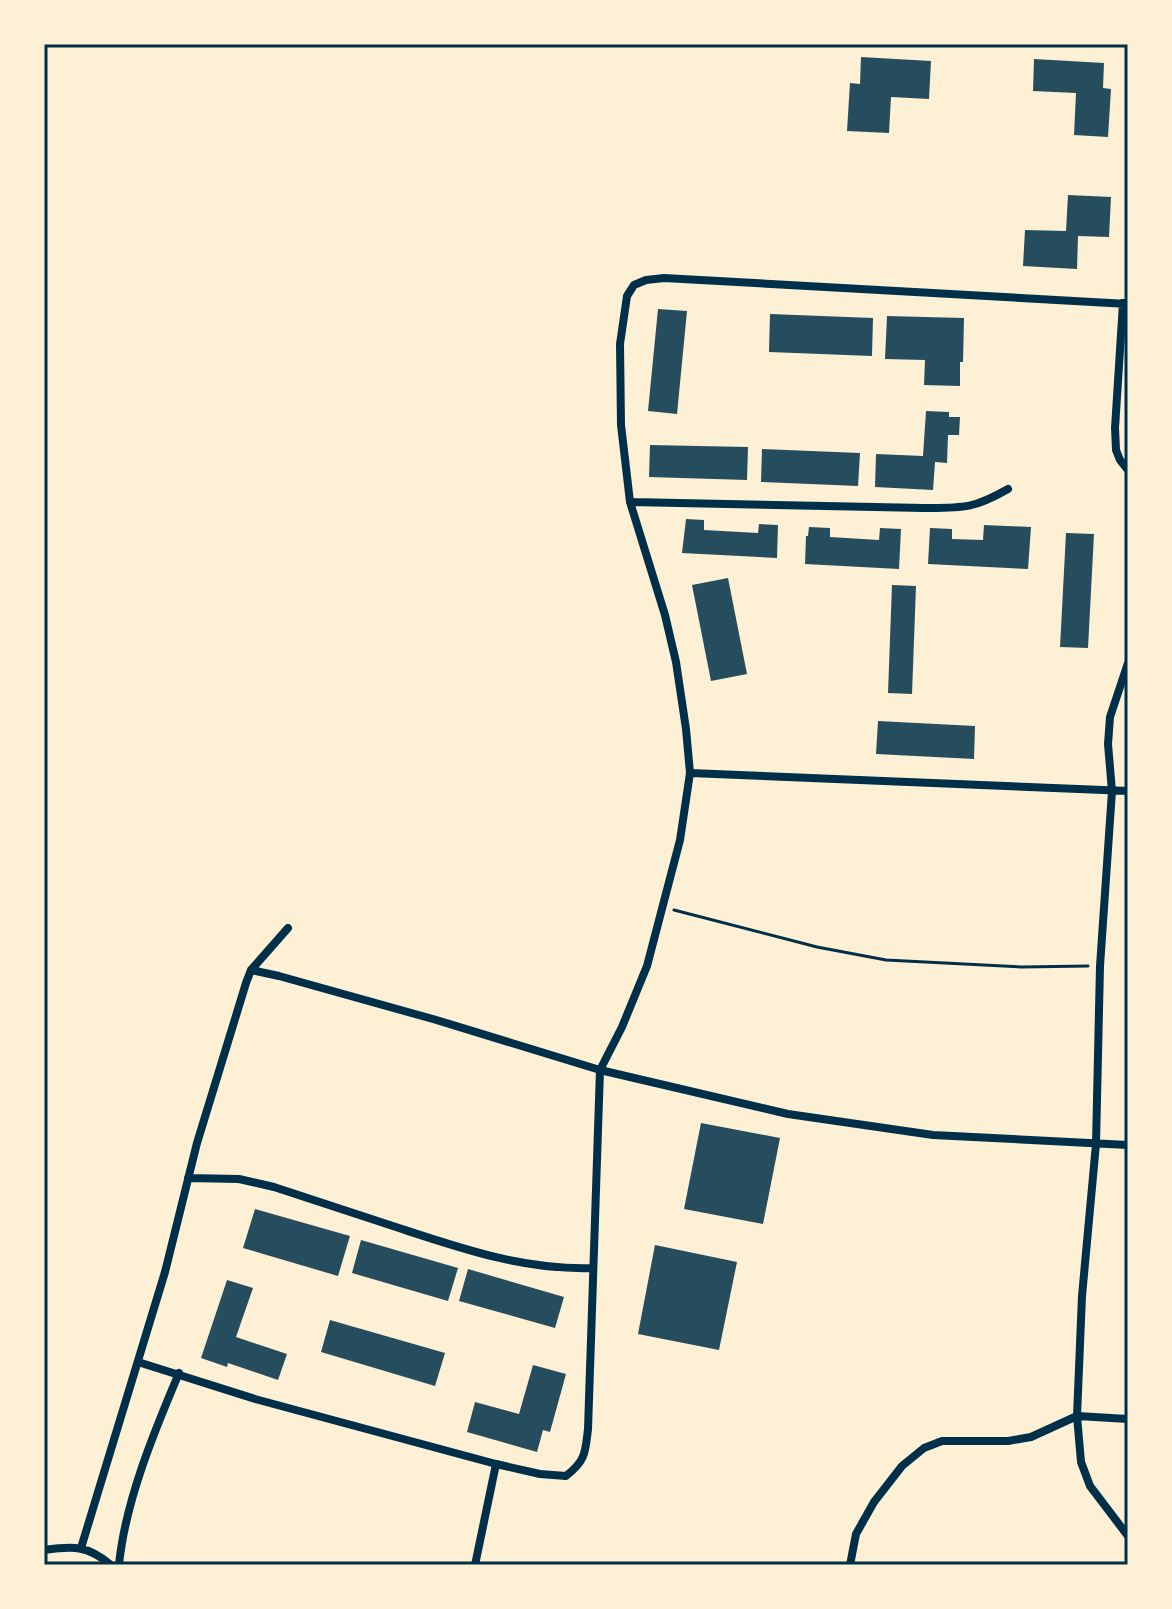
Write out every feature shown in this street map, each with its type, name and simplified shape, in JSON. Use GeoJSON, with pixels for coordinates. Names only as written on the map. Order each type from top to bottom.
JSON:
{"type":"FeatureCollection","features":[{"type":"Feature","properties":{"kind":"street"},"geometry":{"type":"LineString","coordinates":[[138,1362],[255,1399],[496,1464],[540,1474],[566,1476],[580,1465],[588,1429],[600,1070],[647,966],[680,840],[690,773],[671,638],[630,502],[621,425],[620,344],[627,296],[634,285],[664,278],[1126,304],[1115,428],[1116,450],[1128,470]]}},
{"type":"Feature","properties":{"kind":"street"},"geometry":{"type":"LineString","coordinates":[[630,502],[965,508],[1008,489]]}},
{"type":"Feature","properties":{"kind":"street"},"geometry":{"type":"LineString","coordinates":[[1128,663],[1110,717],[1108,744],[1112,791],[1100,966],[1096,1144],[1082,1296],[1077,1416],[1081,1462],[1090,1486],[1128,1536]]}},
{"type":"Feature","properties":{"kind":"street"},"geometry":{"type":"LineString","coordinates":[[690,773],[1128,791]]}},
{"type":"Feature","properties":{"kind":"street"},"geometry":{"type":"LineString","coordinates":[[81,1548],[165,1272],[197,1143],[251,970],[288,928]]}},
{"type":"Feature","properties":{"kind":"street"},"geometry":{"type":"LineString","coordinates":[[251,970],[433,1019],[600,1070],[803,1116],[933,1135],[1128,1145]]}},
{"type":"Feature","properties":{"kind":"street"},"geometry":{"type":"LineString","coordinates":[[188,1178],[239,1179],[274,1187],[492,1257],[533,1266],[593,1268]]}},
{"type":"Feature","properties":{"kind":"street"},"geometry":{"type":"LineString","coordinates":[[119,1565],[147,1452],[179,1373]]}},
{"type":"Feature","properties":{"kind":"street"},"geometry":{"type":"LineString","coordinates":[[850,1565],[856,1534],[874,1502],[902,1466],[924,1448],[942,1441],[1008,1441],[1031,1437],[1077,1416],[1128,1419]]}},
{"type":"Feature","properties":{"kind":"street"},"geometry":{"type":"LineString","coordinates":[[475,1565],[496,1464]]}},
{"type":"Feature","properties":{"kind":"street"},"geometry":{"type":"LineString","coordinates":[[44,1550],[81,1548],[111,1565]]}},
{"type":"Feature","properties":{"kind":"path"},"geometry":{"type":"LineString","coordinates":[[662,907],[817,947],[886,960],[1022,967],[1100,966]]}},
{"type":"Feature","properties":{"kind":"building"},"geometry":{"type":"Polygon","coordinates":[[[861,57],[931,61],[929,99],[891,97],[889,133],[847,131],[850,83],[860,84],[861,57]]]}},
{"type":"Feature","properties":{"kind":"building"},"geometry":{"type":"Polygon","coordinates":[[[1034,59],[1104,63],[1103,88],[1111,89],[1108,137],[1074,135],[1076,93],[1033,91],[1034,59]]]}},
{"type":"Feature","properties":{"kind":"building"},"geometry":{"type":"Polygon","coordinates":[[[1068,195],[1111,197],[1109,237],[1078,236],[1077,269],[1023,266],[1025,230],[1066,231],[1068,195]]]}},
{"type":"Feature","properties":{"kind":"building"},"geometry":{"type":"Polygon","coordinates":[[[658,309],[687,311],[677,414],[648,411],[658,309]]]}},
{"type":"Feature","properties":{"kind":"building"},"geometry":{"type":"Polygon","coordinates":[[[770,314],[873,318],[872,356],[769,352],[770,314]]]}},
{"type":"Feature","properties":{"kind":"building"},"geometry":{"type":"Polygon","coordinates":[[[887,316],[964,318],[960,386],[924,385],[925,360],[885,359],[887,316]]]}},
{"type":"Feature","properties":{"kind":"building"},"geometry":{"type":"Polygon","coordinates":[[[926,411],[949,412],[949,417],[960,417],[959,435],[948,435],[947,463],[935,462],[933,490],[875,487],[876,454],[923,456],[926,411]]]}},
{"type":"Feature","properties":{"kind":"building"},"geometry":{"type":"Polygon","coordinates":[[[650,445],[748,447],[747,480],[649,477],[650,445]]]}},
{"type":"Feature","properties":{"kind":"building"},"geometry":{"type":"Polygon","coordinates":[[[762,449],[860,453],[858,486],[761,482],[762,449]]]}},
{"type":"Feature","properties":{"kind":"building"},"geometry":{"type":"Polygon","coordinates":[[[686,519],[704,520],[704,530],[758,533],[759,524],[778,525],[777,558],[682,553],[686,519]]]}},
{"type":"Feature","properties":{"kind":"building"},"geometry":{"type":"Polygon","coordinates":[[[984,525],[1031,527],[1028,569],[928,564],[930,528],[952,529],[952,539],[983,540],[984,525]]]}},
{"type":"Feature","properties":{"kind":"building"},"geometry":{"type":"Polygon","coordinates":[[[809,527],[830,528],[830,537],[879,540],[880,528],[901,529],[899,569],[805,564],[809,527]]]}},
{"type":"Feature","properties":{"kind":"building"},"geometry":{"type":"Polygon","coordinates":[[[1066,533],[1094,534],[1088,648],[1060,647],[1066,533]]]}},
{"type":"Feature","properties":{"kind":"building"},"geometry":{"type":"Polygon","coordinates":[[[728,578],[747,674],[711,681],[692,585],[728,578]]]}},
{"type":"Feature","properties":{"kind":"building"},"geometry":{"type":"Polygon","coordinates":[[[892,585],[916,586],[912,694],[888,693],[892,585]]]}},
{"type":"Feature","properties":{"kind":"building"},"geometry":{"type":"Polygon","coordinates":[[[878,721],[975,726],[974,759],[876,754],[878,721]]]}},
{"type":"Feature","properties":{"kind":"building"},"geometry":{"type":"Polygon","coordinates":[[[701,1123],[780,1138],[763,1224],[684,1209],[701,1123]]]}},
{"type":"Feature","properties":{"kind":"building"},"geometry":{"type":"Polygon","coordinates":[[[255,1209],[350,1236],[338,1276],[243,1248],[255,1209]]]}},
{"type":"Feature","properties":{"kind":"building"},"geometry":{"type":"Polygon","coordinates":[[[361,1240],[458,1268],[448,1301],[352,1273],[361,1240]]]}},
{"type":"Feature","properties":{"kind":"building"},"geometry":{"type":"Polygon","coordinates":[[[655,1245],[737,1262],[719,1350],[638,1334],[655,1245]]]}},
{"type":"Feature","properties":{"kind":"building"},"geometry":{"type":"Polygon","coordinates":[[[468,1269],[564,1297],[555,1328],[459,1301],[468,1269]]]}},
{"type":"Feature","properties":{"kind":"building"},"geometry":{"type":"Polygon","coordinates":[[[227,1280],[253,1288],[236,1337],[287,1354],[278,1380],[228,1363],[227,1367],[201,1358],[227,1280]]]}},
{"type":"Feature","properties":{"kind":"building"},"geometry":{"type":"Polygon","coordinates":[[[330,1320],[445,1353],[435,1386],[321,1352],[330,1320]]]}},
{"type":"Feature","properties":{"kind":"building"},"geometry":{"type":"Polygon","coordinates":[[[533,1365],[566,1374],[550,1432],[543,1430],[537,1452],[467,1432],[475,1402],[519,1414],[533,1365]]]}}]}
